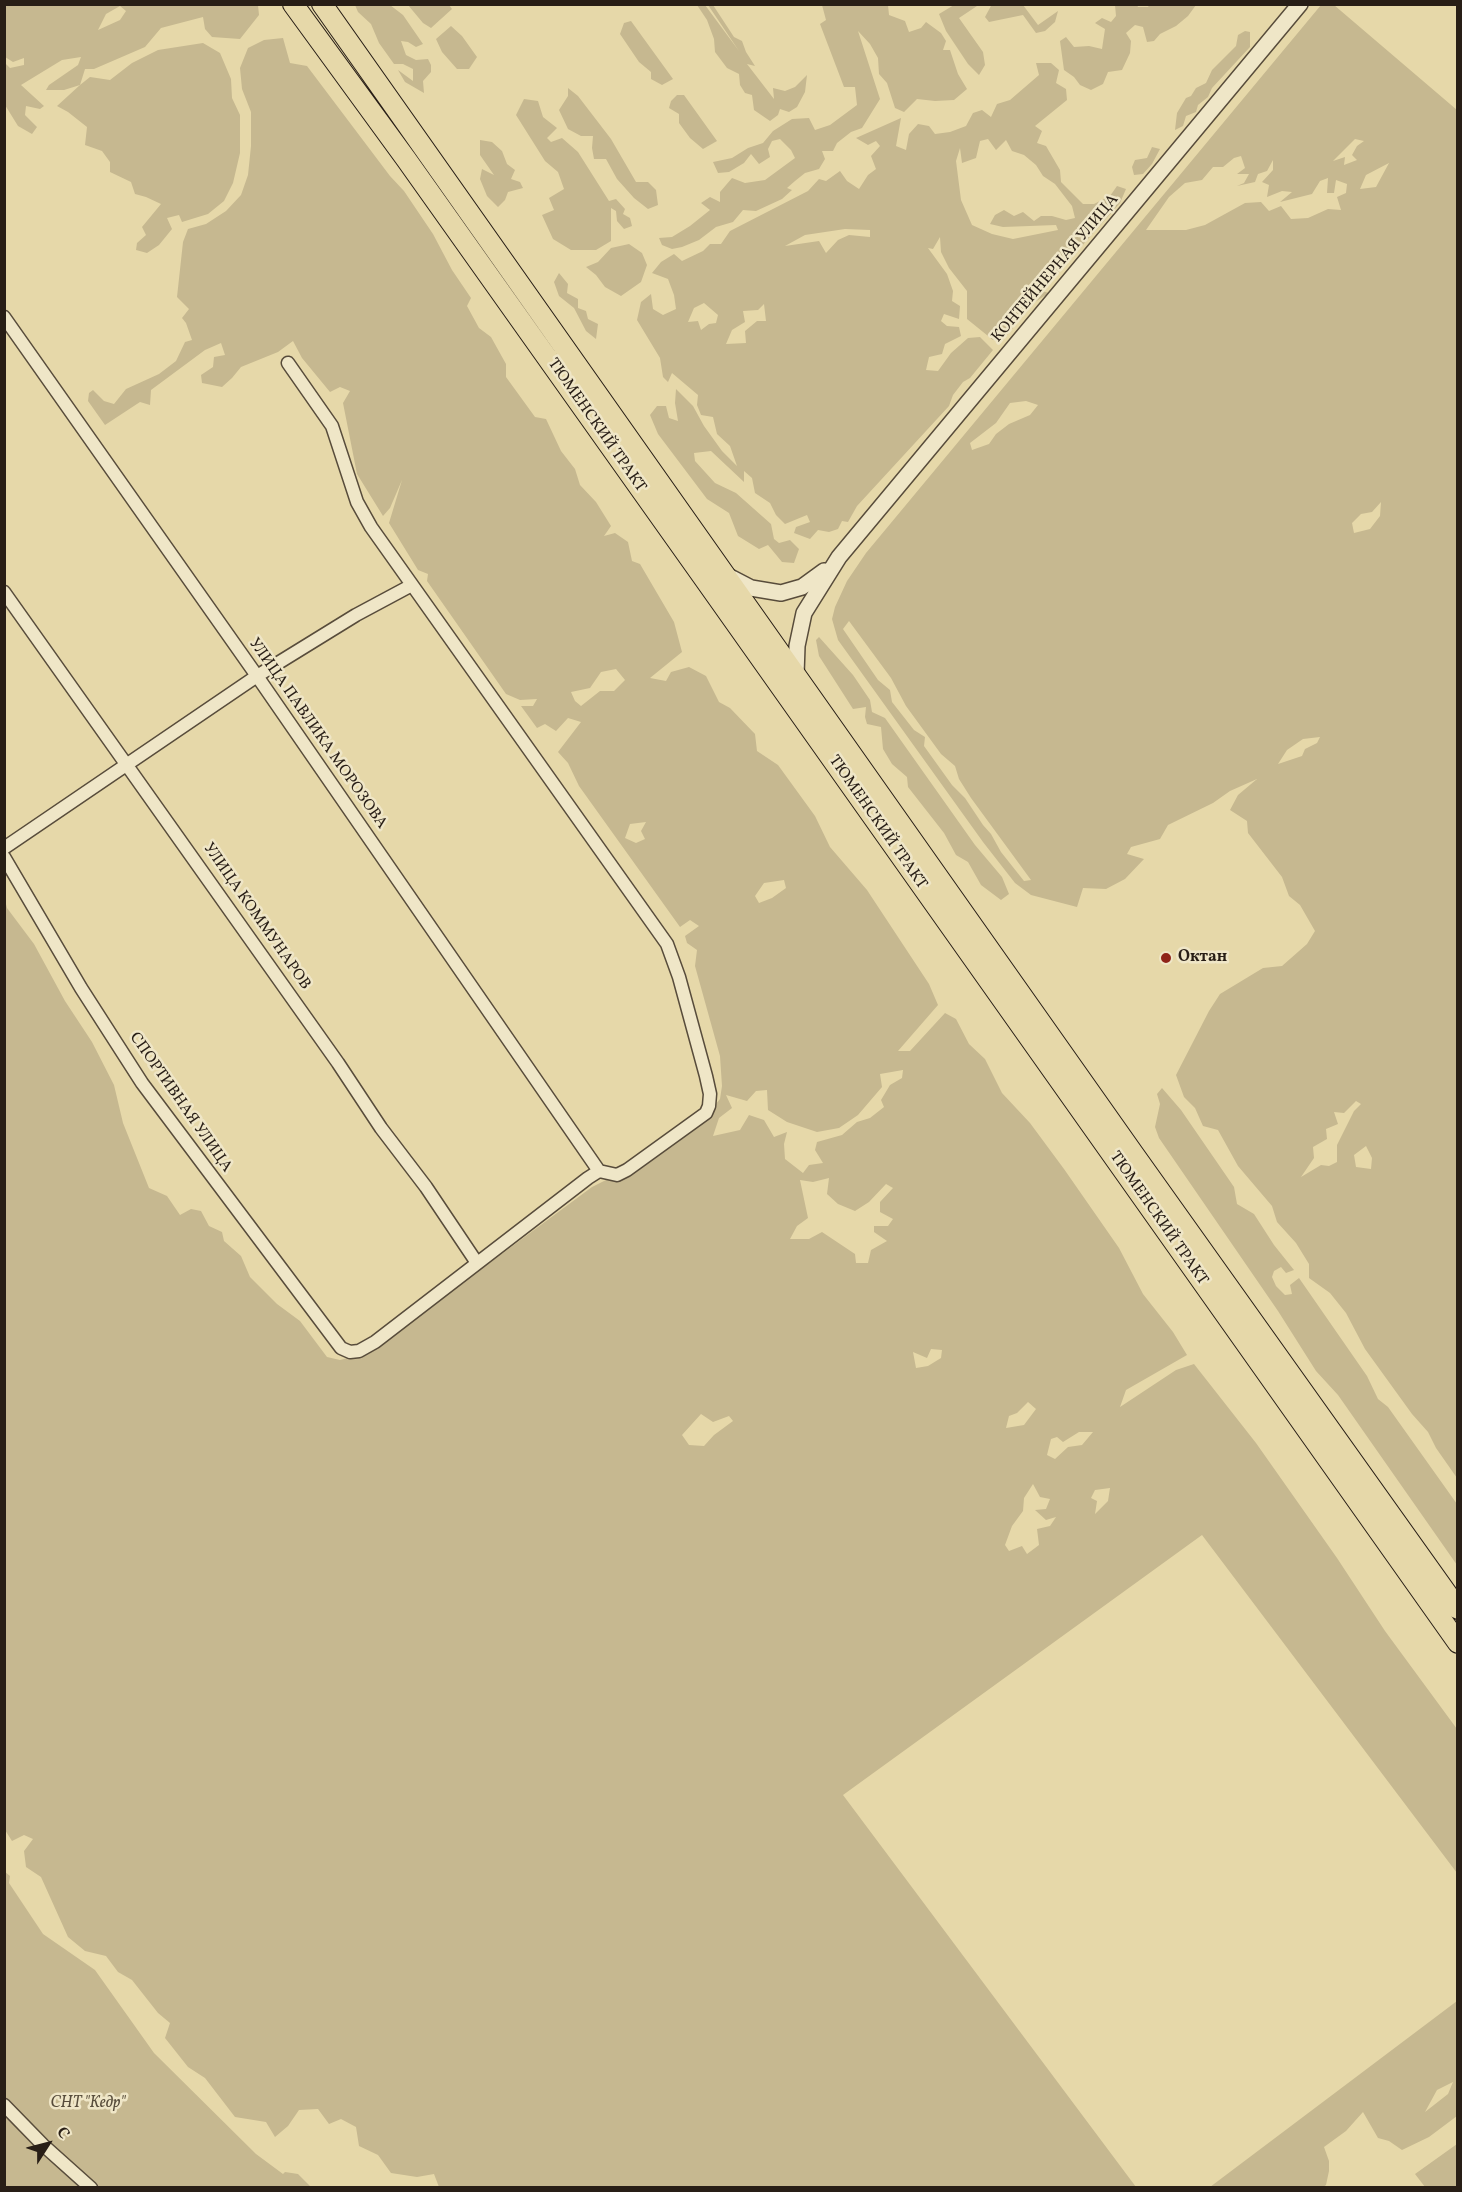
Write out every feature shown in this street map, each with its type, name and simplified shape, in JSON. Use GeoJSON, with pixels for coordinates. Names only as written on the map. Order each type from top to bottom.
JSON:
{"type":"FeatureCollection","features":[{"type":"Feature","properties":{"kind":"main road","name":"ТЮМЕНСКИЙ ТРАКТ"},"geometry":{"type":"LineString","coordinates":[[293,4],[692,561],[1458,1643]]}},
{"type":"Feature","properties":{"kind":"main road","name":"ТЮМЕНСКИЙ ТРАКТ"},"geometry":{"type":"LineString","coordinates":[[322,4],[1458,1609]]}},
{"type":"Feature","properties":{"kind":"street","name":"КОНТЕЙНЕРНАЯ УЛИЦА"},"geometry":{"type":"LineString","coordinates":[[796,675],[797,646],[804,613],[839,557],[1300,4]]}},
{"type":"Feature","properties":{"kind":"street","name":"УЛИЦА ПАВЛИКА МОРОЗОВА"},"geometry":{"type":"LineString","coordinates":[[4,317],[257,676],[599,1171]]}},
{"type":"Feature","properties":{"kind":"street"},"geometry":{"type":"LineString","coordinates":[[288,363],[332,426],[357,502],[371,527],[667,944],[679,977],[706,1076],[710,1106],[706,1113],[627,1170],[617,1175],[599,1171],[477,1263]]}},
{"type":"Feature","properties":{"kind":"street","name":"КОНТЕЙНЕРНАЯ УЛИЦА"},"geometry":{"type":"LineString","coordinates":[[725,574],[751,588],[781,593],[794,590],[810,582],[839,557]]}},
{"type":"Feature","properties":{"kind":"street"},"geometry":{"type":"LineString","coordinates":[[4,848],[128,766],[257,676],[356,615],[412,585]]}},
{"type":"Feature","properties":{"kind":"street","name":"УЛИЦА КОММУНАРОВ"},"geometry":{"type":"LineString","coordinates":[[4,592],[338,1063],[381,1128],[426,1187],[477,1263]]}},
{"type":"Feature","properties":{"kind":"street","name":"СПОРТИВНАЯ УЛИЦА"},"geometry":{"type":"LineString","coordinates":[[4,857],[81,988],[142,1083],[340,1348],[350,1352],[359,1351],[375,1342],[477,1263]]}},
{"type":"Feature","properties":{"kind":"street"},"geometry":{"type":"LineString","coordinates":[[4,2105],[43,2145],[91,2187]]}},
{"type":"Feature","properties":{"kind":"green space"},"geometry":{"type":"Polygon","coordinates":[[[992,4],[1023,5],[1038,25],[1058,11],[1055,22],[1045,31],[1036,33],[1023,15],[989,22],[985,17],[992,4]]]}},
{"type":"Feature","properties":{"kind":"green space"},"geometry":{"type":"Polygon","coordinates":[[[1150,4],[1196,5],[1188,16],[1176,26],[1160,34],[1154,41],[1147,42],[1143,27],[1135,25],[1126,33],[1131,41],[1130,53],[1122,70],[1108,72],[1103,84],[1091,90],[1080,85],[1064,70],[1060,41],[1066,37],[1074,47],[1089,46],[1102,49],[1105,29],[1095,23],[1102,18],[1111,22],[1116,16],[1115,5],[1148,7],[1150,4]]]}},
{"type":"Feature","properties":{"kind":"green space"},"geometry":{"type":"Polygon","coordinates":[[[5,5],[258,5],[259,15],[240,39],[212,37],[205,29],[203,17],[161,28],[145,47],[94,69],[85,69],[80,85],[64,90],[46,90],[49,85],[78,65],[81,57],[62,60],[21,85],[44,106],[40,109],[26,106],[25,115],[37,127],[32,134],[18,126],[5,105],[5,63],[10,68],[24,65],[24,58],[13,62],[5,57],[5,5]],[[120,6],[106,14],[98,30],[120,20],[126,11],[120,6]]]}},
{"type":"Feature","properties":{"kind":"green space"},"geometry":{"type":"Polygon","coordinates":[[[355,5],[390,5],[403,15],[423,44],[416,47],[401,41],[406,55],[416,60],[428,59],[431,65],[431,72],[423,81],[424,93],[405,82],[398,70],[413,81],[413,69],[403,64],[394,64],[379,43],[371,24],[358,12],[355,5]]]}},
{"type":"Feature","properties":{"kind":"green space"},"geometry":{"type":"Polygon","coordinates":[[[408,5],[449,5],[452,9],[431,28],[423,23],[408,5]]]}},
{"type":"Feature","properties":{"kind":"green space"},"geometry":{"type":"Polygon","coordinates":[[[697,5],[705,5],[739,51],[708,5],[713,5],[734,37],[742,41],[755,66],[747,64],[774,99],[773,88],[785,91],[795,87],[807,75],[805,92],[797,107],[789,112],[780,109],[778,115],[770,121],[754,110],[752,95],[745,93],[740,85],[739,74],[727,68],[715,52],[714,39],[707,20],[697,5]]]}},
{"type":"Feature","properties":{"kind":"green space"},"geometry":{"type":"Polygon","coordinates":[[[822,5],[888,5],[889,15],[905,21],[909,32],[921,28],[926,22],[941,33],[946,41],[943,50],[950,50],[958,74],[967,89],[954,100],[917,99],[904,112],[895,108],[887,83],[879,74],[878,58],[870,44],[858,31],[880,99],[862,128],[851,132],[837,143],[833,151],[822,151],[825,159],[819,169],[805,173],[795,181],[787,188],[792,190],[782,199],[756,211],[743,210],[733,222],[716,227],[699,240],[682,247],[672,249],[662,245],[659,238],[672,237],[710,210],[701,203],[710,197],[720,202],[720,192],[732,178],[745,183],[765,180],[795,158],[791,150],[780,139],[772,141],[768,149],[770,157],[759,164],[751,154],[744,163],[729,172],[718,173],[713,162],[732,158],[748,148],[763,143],[773,131],[792,119],[809,118],[815,130],[830,125],[857,105],[855,87],[844,87],[820,24],[826,20],[822,5]]]}},
{"type":"Feature","properties":{"kind":"green space"},"geometry":{"type":"Polygon","coordinates":[[[954,5],[983,5],[977,6],[959,18],[983,52],[985,65],[979,75],[968,64],[946,31],[939,14],[954,5]]]}},
{"type":"Feature","properties":{"kind":"green space"},"geometry":{"type":"Polygon","coordinates":[[[1321,5],[1334,5],[1457,110],[1457,1478],[1428,1432],[1412,1414],[1365,1349],[1346,1313],[1330,1293],[1309,1278],[1309,1264],[1296,1243],[1277,1222],[1272,1206],[1238,1166],[1218,1130],[1203,1126],[1195,1108],[1184,1097],[1176,1075],[1220,994],[1263,968],[1282,966],[1307,944],[1315,931],[1300,905],[1289,896],[1282,877],[1248,833],[1247,821],[1230,810],[1238,795],[1257,779],[1168,825],[1160,839],[1131,847],[1127,854],[1144,859],[1125,879],[1106,889],[1083,888],[1077,907],[1031,895],[1015,883],[983,842],[838,640],[832,619],[835,607],[847,581],[866,553],[1321,5]],[[1355,139],[1333,161],[1345,157],[1344,165],[1357,160],[1352,155],[1357,146],[1364,141],[1355,139]],[[1241,156],[1234,158],[1223,167],[1213,167],[1202,180],[1185,183],[1169,197],[1146,230],[1186,230],[1205,225],[1245,203],[1261,202],[1269,211],[1281,206],[1291,219],[1308,218],[1328,209],[1341,210],[1337,197],[1346,193],[1347,184],[1336,180],[1334,193],[1327,193],[1328,178],[1320,181],[1312,194],[1280,202],[1292,192],[1282,191],[1267,197],[1269,185],[1262,182],[1273,170],[1273,160],[1267,171],[1258,174],[1255,182],[1237,186],[1244,183],[1249,174],[1237,174],[1245,168],[1241,156]],[[1389,163],[1366,175],[1360,189],[1376,187],[1389,163]],[[1026,401],[1010,403],[996,423],[970,443],[972,450],[989,444],[996,434],[1009,424],[1030,415],[1038,405],[1026,401]],[[1381,502],[1372,512],[1361,514],[1352,523],[1354,533],[1370,529],[1380,516],[1381,502]],[[849,621],[843,629],[878,680],[890,690],[892,702],[914,730],[925,737],[924,746],[952,785],[965,798],[1001,852],[1024,881],[1031,880],[971,798],[959,779],[955,766],[941,754],[906,706],[891,678],[849,621]],[[1320,737],[1303,739],[1287,750],[1278,764],[1302,756],[1305,749],[1317,743],[1320,737]],[[1356,1101],[1344,1113],[1334,1112],[1338,1124],[1326,1129],[1327,1139],[1313,1147],[1314,1158],[1301,1177],[1321,1165],[1329,1166],[1337,1162],[1337,1145],[1354,1111],[1361,1104],[1356,1101]],[[1366,1146],[1354,1155],[1356,1167],[1371,1169],[1372,1158],[1366,1146]]]}},
{"type":"Feature","properties":{"kind":"green space"},"geometry":{"type":"Polygon","coordinates":[[[631,21],[673,79],[662,85],[651,79],[651,72],[639,62],[620,34],[624,23],[631,21]]]}},
{"type":"Feature","properties":{"kind":"green space"},"geometry":{"type":"Polygon","coordinates":[[[451,26],[462,36],[477,57],[469,69],[457,69],[442,52],[436,39],[451,26]]]}},
{"type":"Feature","properties":{"kind":"green space"},"geometry":{"type":"Polygon","coordinates":[[[1245,31],[1250,32],[1250,47],[1212,88],[1208,97],[1198,105],[1196,112],[1186,116],[1183,126],[1175,130],[1177,113],[1186,98],[1191,96],[1196,88],[1206,83],[1212,70],[1236,46],[1238,35],[1245,31]]]}},
{"type":"Feature","properties":{"kind":"green space"},"geometry":{"type":"Polygon","coordinates":[[[283,38],[290,63],[307,66],[390,176],[404,191],[471,298],[467,306],[479,328],[491,337],[506,364],[506,377],[535,417],[546,419],[561,451],[575,469],[580,485],[596,502],[611,526],[604,536],[615,533],[628,542],[632,561],[640,564],[674,622],[682,652],[650,678],[666,681],[671,672],[689,667],[706,676],[719,702],[730,708],[755,734],[757,751],[778,765],[815,816],[830,847],[867,890],[929,984],[938,1005],[898,1051],[910,1051],[945,1013],[956,1019],[969,1044],[985,1059],[1002,1093],[1030,1123],[1064,1169],[1119,1248],[1143,1294],[1173,1332],[1187,1355],[1126,1390],[1120,1407],[1176,1370],[1194,1364],[1256,1443],[1385,1631],[1457,1729],[1457,1873],[1202,1535],[843,1795],[1136,2187],[439,2187],[434,2174],[417,2177],[391,2173],[378,2155],[359,2146],[356,2127],[341,2119],[329,2124],[318,2109],[299,2110],[288,2126],[275,2137],[266,2122],[235,2117],[205,2078],[188,2067],[165,2038],[170,2023],[158,2013],[132,1980],[118,1972],[106,1956],[85,1951],[68,1937],[41,1877],[26,1867],[24,1851],[33,1839],[24,1835],[12,1841],[5,1830],[4,896],[7,908],[34,944],[65,1001],[92,1042],[114,1085],[123,1123],[149,1188],[167,1196],[180,1215],[191,1209],[201,1211],[209,1226],[222,1232],[224,1241],[241,1256],[250,1277],[277,1304],[300,1321],[327,1357],[340,1360],[360,1355],[387,1339],[592,1187],[610,1178],[706,1116],[720,1099],[722,1086],[720,1056],[695,966],[697,950],[687,943],[685,936],[699,926],[690,920],[680,927],[579,786],[568,763],[558,752],[581,722],[568,718],[556,731],[545,724],[537,728],[521,706],[533,706],[537,699],[520,700],[506,694],[427,581],[428,574],[418,570],[389,523],[402,480],[390,508],[383,516],[357,474],[343,403],[350,391],[340,387],[330,392],[302,358],[293,341],[278,352],[241,367],[222,387],[202,383],[201,375],[213,367],[214,357],[225,355],[221,343],[205,350],[151,390],[150,405],[140,402],[105,425],[88,401],[89,393],[93,390],[104,401],[114,404],[126,389],[159,374],[176,361],[185,342],[192,340],[182,318],[189,309],[177,297],[183,242],[188,229],[206,224],[226,211],[241,195],[248,175],[251,112],[242,89],[240,68],[248,48],[264,40],[283,38]],[[616,669],[601,672],[590,688],[571,692],[575,701],[581,706],[600,691],[614,691],[625,680],[616,669]],[[646,822],[630,824],[625,838],[636,843],[645,839],[641,831],[646,822]],[[784,880],[764,883],[755,896],[759,903],[772,898],[786,888],[784,880]],[[903,1070],[880,1074],[882,1087],[858,1115],[839,1128],[817,1132],[787,1122],[768,1110],[767,1090],[756,1091],[747,1101],[726,1095],[732,1108],[719,1118],[713,1136],[740,1130],[749,1115],[764,1120],[774,1137],[787,1132],[784,1144],[785,1159],[803,1173],[809,1165],[823,1163],[815,1150],[817,1142],[842,1135],[857,1122],[870,1118],[884,1107],[881,1100],[890,1085],[902,1078],[903,1070]],[[829,1178],[813,1182],[800,1180],[808,1218],[797,1226],[790,1239],[809,1239],[822,1232],[855,1254],[856,1263],[868,1263],[871,1250],[887,1241],[874,1232],[874,1226],[888,1226],[893,1219],[880,1212],[880,1202],[893,1188],[886,1184],[869,1202],[855,1211],[838,1204],[827,1194],[829,1178]],[[931,1349],[927,1358],[913,1352],[916,1368],[928,1366],[941,1358],[942,1350],[931,1349]],[[1028,1402],[1017,1413],[1009,1416],[1006,1428],[1024,1425],[1036,1409],[1028,1402]],[[701,1414],[682,1435],[689,1445],[704,1446],[714,1435],[733,1421],[729,1416],[713,1422],[701,1414]],[[1079,1432],[1063,1442],[1057,1437],[1051,1439],[1047,1455],[1055,1459],[1068,1447],[1082,1445],[1093,1432],[1079,1432]],[[1033,1484],[1024,1498],[1023,1511],[1012,1526],[1005,1545],[1009,1551],[1022,1546],[1027,1554],[1039,1545],[1037,1529],[1050,1526],[1056,1517],[1046,1520],[1035,1510],[1046,1509],[1050,1499],[1040,1497],[1033,1484]],[[1110,1488],[1095,1490],[1091,1498],[1097,1501],[1095,1514],[1108,1501],[1110,1488]]]}},
{"type":"Feature","properties":{"kind":"green space"},"geometry":{"type":"Polygon","coordinates":[[[203,43],[220,53],[231,79],[232,98],[240,115],[240,153],[233,183],[224,201],[208,214],[182,222],[179,215],[167,218],[172,229],[159,245],[147,253],[136,250],[137,243],[146,235],[142,227],[161,204],[135,194],[131,182],[110,172],[110,162],[102,151],[85,145],[87,127],[57,106],[90,77],[110,80],[132,63],[158,50],[203,43]]]}},
{"type":"Feature","properties":{"kind":"green space"},"geometry":{"type":"Polygon","coordinates":[[[1036,63],[1051,63],[1059,70],[1056,83],[1066,89],[1067,100],[1035,126],[1042,131],[1037,143],[1046,146],[1060,170],[1061,182],[1083,204],[1094,204],[1110,196],[1117,186],[1126,189],[1120,203],[1042,291],[1049,293],[1035,302],[1007,335],[993,340],[967,319],[967,291],[949,268],[941,252],[940,237],[933,249],[928,248],[947,274],[953,291],[952,301],[960,306],[959,319],[944,314],[941,321],[947,326],[959,327],[961,336],[945,344],[942,354],[929,357],[926,370],[938,371],[951,353],[968,338],[980,337],[993,350],[970,378],[963,382],[953,395],[949,406],[857,506],[848,522],[842,521],[838,529],[829,532],[818,530],[810,539],[794,533],[796,527],[810,522],[807,515],[785,524],[776,515],[770,503],[755,493],[752,478],[744,471],[744,482],[711,451],[694,453],[695,461],[715,483],[736,493],[771,524],[774,539],[779,543],[790,540],[799,549],[794,563],[782,562],[768,545],[759,549],[738,536],[729,513],[707,499],[658,434],[650,415],[657,406],[666,406],[669,418],[678,421],[675,403],[676,389],[693,406],[722,451],[737,466],[730,446],[717,434],[713,417],[701,415],[697,405],[698,395],[672,373],[668,382],[663,377],[660,358],[637,320],[641,302],[651,294],[653,309],[663,315],[676,309],[668,279],[652,273],[661,262],[674,254],[682,261],[703,251],[710,244],[721,244],[730,231],[808,191],[819,179],[826,181],[840,171],[847,181],[859,189],[868,175],[876,169],[871,156],[880,146],[876,141],[868,145],[856,138],[901,118],[896,146],[906,150],[909,134],[918,124],[929,126],[935,134],[950,132],[966,126],[973,113],[982,110],[991,117],[997,104],[1010,100],[1039,75],[1036,63]],[[988,139],[980,141],[976,158],[962,163],[960,148],[956,161],[961,200],[972,225],[992,234],[1013,239],[1058,230],[1056,225],[1003,227],[990,224],[995,215],[1004,210],[1014,216],[1023,212],[1034,221],[1041,216],[1066,220],[1075,218],[1072,206],[1055,184],[1043,176],[1036,165],[1024,155],[1012,151],[1006,140],[996,150],[988,139]],[[845,229],[805,235],[785,246],[819,241],[826,253],[838,240],[849,235],[870,237],[870,230],[845,229]],[[704,303],[694,308],[688,322],[698,321],[701,330],[709,324],[716,323],[718,315],[704,303]],[[764,304],[758,310],[743,311],[745,322],[732,330],[726,344],[746,343],[745,331],[757,321],[766,321],[764,304]]]}},
{"type":"Feature","properties":{"kind":"green space"},"geometry":{"type":"Polygon","coordinates":[[[568,88],[578,96],[611,139],[636,182],[648,182],[656,190],[658,205],[648,209],[634,198],[617,179],[606,159],[594,159],[593,136],[581,136],[568,129],[559,110],[568,96],[568,88]]]}},
{"type":"Feature","properties":{"kind":"green space"},"geometry":{"type":"Polygon","coordinates":[[[677,95],[684,95],[717,141],[703,149],[690,138],[679,123],[679,114],[669,108],[671,101],[677,95]]]}},
{"type":"Feature","properties":{"kind":"green space"},"geometry":{"type":"Polygon","coordinates":[[[524,99],[538,101],[543,117],[557,128],[547,138],[551,142],[562,138],[578,152],[609,201],[616,199],[625,209],[623,214],[630,218],[632,226],[624,229],[617,221],[616,211],[611,208],[611,241],[596,250],[571,250],[553,239],[542,215],[554,210],[549,198],[564,189],[558,172],[545,161],[516,115],[524,99]]]}},
{"type":"Feature","properties":{"kind":"green space"},"geometry":{"type":"Polygon","coordinates":[[[480,140],[492,142],[502,151],[507,164],[515,170],[511,179],[520,182],[523,188],[508,192],[505,200],[498,207],[487,196],[480,179],[482,169],[494,175],[480,155],[480,140]]]}},
{"type":"Feature","properties":{"kind":"green space"},"geometry":{"type":"Polygon","coordinates":[[[1152,147],[1160,149],[1152,164],[1143,174],[1134,175],[1132,167],[1135,160],[1147,158],[1152,147]]]}},
{"type":"Feature","properties":{"kind":"green space"},"geometry":{"type":"Polygon","coordinates":[[[629,244],[642,253],[647,265],[641,282],[621,296],[605,287],[586,267],[598,262],[611,248],[629,244]]]}},
{"type":"Feature","properties":{"kind":"green space"},"geometry":{"type":"Polygon","coordinates":[[[559,273],[568,284],[567,293],[578,299],[578,308],[586,311],[588,319],[598,324],[596,339],[586,331],[574,308],[559,296],[554,282],[559,273]]]}},
{"type":"Feature","properties":{"kind":"green space"},"geometry":{"type":"Polygon","coordinates":[[[819,637],[853,675],[870,700],[872,712],[885,718],[975,845],[1002,877],[1009,894],[1001,900],[981,885],[968,862],[956,855],[944,833],[908,787],[907,777],[892,764],[883,749],[881,727],[867,724],[866,707],[853,709],[819,656],[816,640],[819,637]]]}},
{"type":"Feature","properties":{"kind":"green space"},"geometry":{"type":"Polygon","coordinates":[[[1162,1088],[1181,1110],[1234,1187],[1237,1204],[1254,1214],[1294,1270],[1286,1273],[1281,1267],[1274,1271],[1272,1277],[1276,1286],[1285,1295],[1292,1294],[1290,1285],[1299,1278],[1367,1376],[1378,1399],[1388,1407],[1457,1504],[1457,1565],[1338,1395],[1316,1371],[1278,1311],[1159,1138],[1155,1127],[1160,1104],[1157,1094],[1162,1088]]]}},
{"type":"Feature","properties":{"kind":"green space","name":"СНТ \"Кедр\""},"geometry":{"type":"Polygon","coordinates":[[[4,1871],[10,1876],[9,1883],[43,1934],[95,1970],[154,2053],[256,2154],[283,2174],[285,2172],[298,2174],[311,2187],[5,2187],[4,1871]]]}},
{"type":"Feature","properties":{"kind":"green space"},"geometry":{"type":"Polygon","coordinates":[[[1457,2001],[1457,2116],[1429,2137],[1402,2150],[1389,2141],[1378,2138],[1363,2112],[1346,2131],[1324,2147],[1329,2161],[1329,2171],[1326,2185],[1323,2187],[1210,2187],[1457,2001]],[[1453,2082],[1437,2090],[1425,2112],[1448,2094],[1453,2082]]]}},
{"type":"Feature","properties":{"kind":"green space"},"geometry":{"type":"Polygon","coordinates":[[[1457,2144],[1457,2187],[1425,2187],[1415,2174],[1457,2144]]]}},
{"type":"Feature","properties":{"kind":"place","name":"Октан"},"geometry":{"type":"Point","coordinates":[1166,958]}}]}
